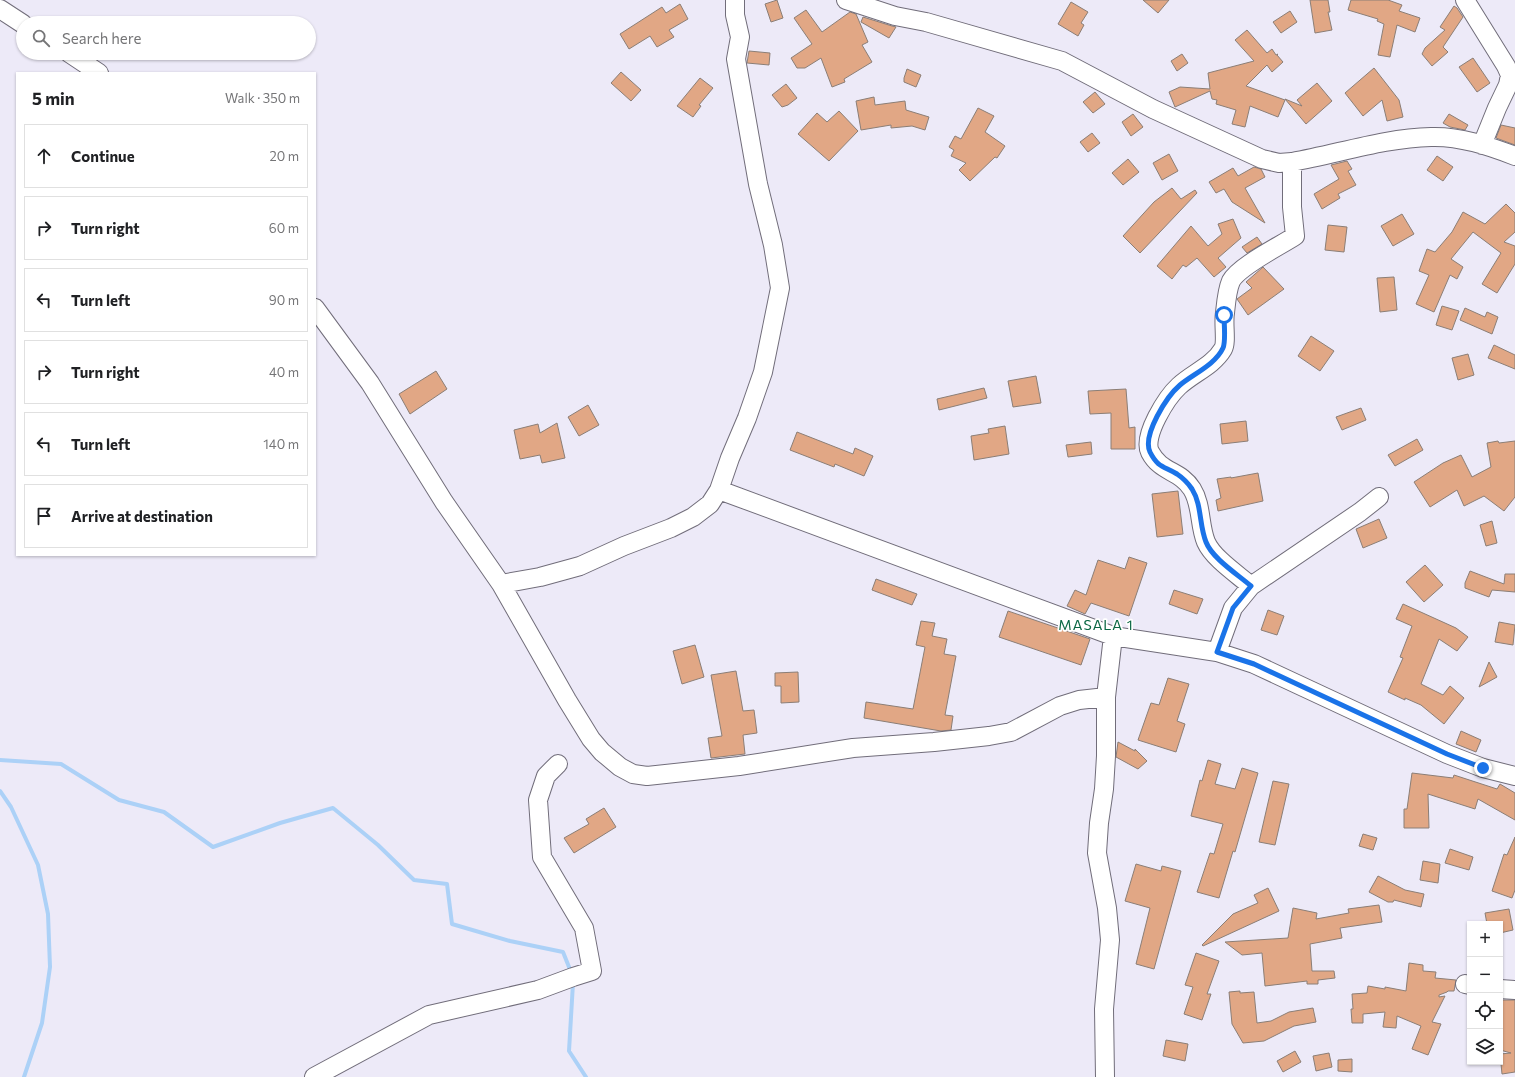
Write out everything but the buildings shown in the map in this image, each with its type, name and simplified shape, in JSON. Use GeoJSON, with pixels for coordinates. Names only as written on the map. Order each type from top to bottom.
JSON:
{"type":"FeatureCollection","features":[{"type":"Feature","properties":{"kind":"street"},"geometry":{"type":"LineString","coordinates":[[500,584],[540,577],[580,566],[624,546],[671,528],[693,517],[710,504],[719,490],[763,372],[780,288],[773,245],[758,184],[737,66],[736,59],[740,37],[735,15],[735,0]]}},
{"type":"Feature","properties":{"kind":"street"},"geometry":{"type":"LineString","coordinates":[[849,0],[895,16],[926,22],[1062,60],[1152,109],[1262,159],[1279,162],[1292,162],[1400,140],[1432,137],[1456,139],[1482,145],[1515,156]]}},
{"type":"Feature","properties":{"kind":"street"},"geometry":{"type":"LineString","coordinates":[[1465,0],[1506,66],[1510,75],[1508,85],[1482,145]]}},
{"type":"Feature","properties":{"kind":"street"},"geometry":{"type":"LineString","coordinates":[[0,9],[16,19]]}},
{"type":"Feature","properties":{"kind":"street"},"geometry":{"type":"LineString","coordinates":[[80,60],[98,72]]}},
{"type":"Feature","properties":{"kind":"street"},"geometry":{"type":"LineString","coordinates":[[1251,586],[1210,550],[1206,541],[1200,512],[1193,491],[1186,480],[1157,463],[1149,450],[1148,444],[1152,426],[1166,402],[1178,386],[1218,357],[1224,347],[1224,315],[1231,282],[1236,275],[1258,258],[1295,236],[1292,207],[1292,162]]}},
{"type":"Feature","properties":{"kind":"street"},"geometry":{"type":"LineString","coordinates":[[316,309],[370,383],[444,502],[500,584],[567,700],[591,738],[602,752],[620,767],[633,774],[647,776],[739,766],[853,748],[989,736],[1011,732],[1060,706],[1079,700],[1106,697]]}},
{"type":"Feature","properties":{"kind":"street"},"geometry":{"type":"LineString","coordinates":[[719,490],[1113,636],[1217,652],[1254,664],[1447,754],[1483,768],[1515,776]]}},
{"type":"Feature","properties":{"kind":"street"},"geometry":{"type":"LineString","coordinates":[[1217,652],[1233,608],[1251,586],[1360,512],[1379,497]]}},
{"type":"Feature","properties":{"kind":"street"},"geometry":{"type":"LineString","coordinates":[[1105,1077],[1104,1009],[1110,940],[1107,908],[1097,853],[1106,756],[1106,697],[1113,636]]}},
{"type":"Feature","properties":{"kind":"street"},"geometry":{"type":"LineString","coordinates":[[316,1076],[429,1015],[538,990],[592,971],[584,928],[542,857],[538,800],[546,776],[558,764]]}},
{"type":"Feature","properties":{"kind":"street"},"geometry":{"type":"LineString","coordinates":[[1503,989],[1515,990]]}},
{"type":"Feature","properties":{"kind":"waterway"},"geometry":{"type":"LineString","coordinates":[[0,760],[61,764],[119,800],[164,812],[213,847],[280,823],[333,808],[378,845],[414,880],[447,884],[452,924],[510,941],[563,952],[571,972]]}},
{"type":"Feature","properties":{"kind":"waterway"},"geometry":{"type":"LineString","coordinates":[[0,791],[11,807],[38,865],[48,914],[50,967],[42,1023],[24,1077]]}},
{"type":"Feature","properties":{"kind":"waterway"},"geometry":{"type":"LineString","coordinates":[[573,983],[569,1051],[586,1077]]}},
{"type":"Feature","properties":{"kind":"district","name":"MASALA 1"},"geometry":{"type":"Point","coordinates":[1096,624]}},
{"type":"Feature","properties":{"kind":"route"},"geometry":{"type":"LineString","coordinates":[[1224,315],[1224,347],[1218,357],[1178,386],[1166,402],[1152,426],[1148,444],[1149,450],[1157,463],[1186,480],[1193,491],[1200,512],[1206,541],[1210,550],[1251,586],[1233,608],[1217,652],[1254,664],[1447,754],[1483,768]]}}]}
